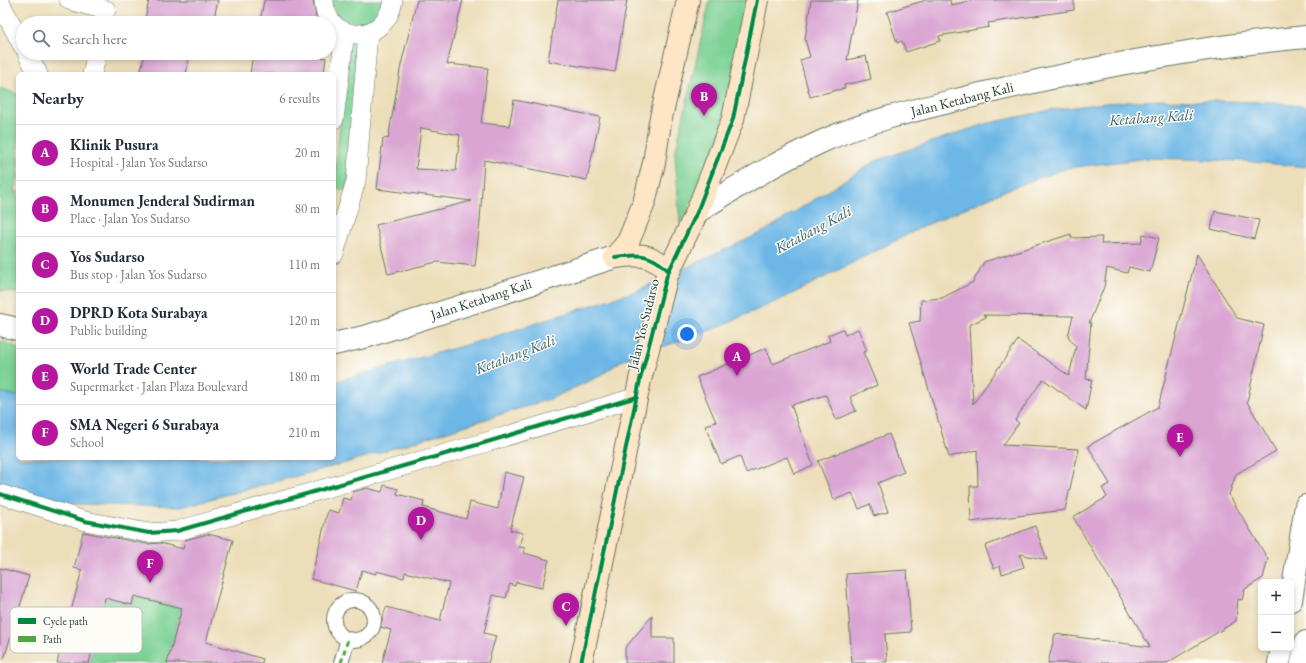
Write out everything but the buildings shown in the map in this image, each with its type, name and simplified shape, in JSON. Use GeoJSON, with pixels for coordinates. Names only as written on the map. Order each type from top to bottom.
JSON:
{"type":"FeatureCollection","features":[{"type":"Feature","properties":{"kind":"main road"},"geometry":{"type":"LineString","coordinates":[[615,257],[628,242],[644,203],[654,163],[660,122],[688,0]]}},
{"type":"Feature","properties":{"kind":"main road","name":"Jalan Yos Sudarso"},"geometry":{"type":"LineString","coordinates":[[581,663],[639,388],[668,273],[697,212],[733,119],[757,0]]}},
{"type":"Feature","properties":{"kind":"main road"},"geometry":{"type":"LineString","coordinates":[[615,257],[638,254],[648,256],[658,261],[668,273]]}},
{"type":"Feature","properties":{"kind":"street"},"geometry":{"type":"LineString","coordinates":[[70,0],[106,11]]}},
{"type":"Feature","properties":{"kind":"street"},"geometry":{"type":"LineString","coordinates":[[324,0],[328,16]]}},
{"type":"Feature","properties":{"kind":"street"},"geometry":{"type":"LineString","coordinates":[[336,27],[345,32],[356,34],[368,33],[378,28],[386,21],[392,11],[393,0]]}},
{"type":"Feature","properties":{"kind":"street"},"geometry":{"type":"LineString","coordinates":[[0,3],[16,33]]}},
{"type":"Feature","properties":{"kind":"street","name":"Jalan Ketabang Kali"},"geometry":{"type":"LineString","coordinates":[[1246,42],[1297,24],[1306,23]]}},
{"type":"Feature","properties":{"kind":"street"},"geometry":{"type":"LineString","coordinates":[[336,103],[345,32]]}},
{"type":"Feature","properties":{"kind":"street"},"geometry":{"type":"LineString","coordinates":[[336,247],[356,181],[368,33]]}},
{"type":"Feature","properties":{"kind":"street","name":"Jalan Ketabang Kali"},"geometry":{"type":"LineString","coordinates":[[697,212],[739,185],[824,141],[880,120],[1055,76],[1246,42],[1306,36]]}},
{"type":"Feature","properties":{"kind":"street"},"geometry":{"type":"LineString","coordinates":[[31,60],[37,72]]}},
{"type":"Feature","properties":{"kind":"street"},"geometry":{"type":"LineString","coordinates":[[92,72],[95,60]]}},
{"type":"Feature","properties":{"kind":"street","name":"Jalan Ketabang Kali"},"geometry":{"type":"LineString","coordinates":[[338,341],[615,257]]}},
{"type":"Feature","properties":{"kind":"street"},"geometry":{"type":"LineString","coordinates":[[0,325],[16,329]]}},
{"type":"Feature","properties":{"kind":"street"},"geometry":{"type":"LineString","coordinates":[[0,494],[85,522],[149,533],[177,530],[487,442],[639,388]]}},
{"type":"Feature","properties":{"kind":"street"},"geometry":{"type":"LineString","coordinates":[[1294,584],[1303,536],[1306,506]]}},
{"type":"Feature","properties":{"kind":"street"},"geometry":{"type":"LineString","coordinates":[[341,663],[348,639]]}},
{"type":"Feature","properties":{"kind":"street"},"geometry":{"type":"LineString","coordinates":[[1302,663],[1306,642]]}},
{"type":"Feature","properties":{"kind":"street"},"geometry":{"type":"LineString","coordinates":[[1279,663],[1281,651]]}},
{"type":"Feature","properties":{"kind":"green space"},"geometry":{"type":"Polygon","coordinates":[[[329,0],[386,0],[386,11],[365,28],[341,22],[329,0]]]}},
{"type":"Feature","properties":{"kind":"green space"},"geometry":{"type":"Polygon","coordinates":[[[710,0],[748,0],[714,162],[680,223],[675,154],[710,0]]]}},
{"type":"Feature","properties":{"kind":"green space"},"geometry":{"type":"Polygon","coordinates":[[[350,36],[363,39],[347,190],[336,189],[336,160],[350,36]]]}},
{"type":"Feature","properties":{"kind":"green space"},"geometry":{"type":"Polygon","coordinates":[[[0,88],[16,93],[16,184],[14,191],[16,192],[16,293],[0,291],[0,88]]]}},
{"type":"Feature","properties":{"kind":"green space"},"geometry":{"type":"Polygon","coordinates":[[[0,341],[16,347],[16,396],[0,392],[0,341]]]}},
{"type":"Feature","properties":{"kind":"green space"},"geometry":{"type":"Polygon","coordinates":[[[134,596],[182,608],[167,663],[89,663],[91,653],[142,653],[142,607],[103,607],[105,598],[132,605],[134,596]]]}},
{"type":"Feature","properties":{"kind":"water","name":"Ketabang Kali"},"geometry":{"type":"Polygon","coordinates":[[[1159,100],[1271,102],[1306,107],[1306,167],[1243,161],[1149,158],[1067,168],[1011,188],[924,226],[784,298],[706,332],[621,361],[600,376],[550,399],[346,463],[180,507],[76,504],[0,486],[0,392],[16,396],[16,460],[336,460],[336,381],[487,339],[636,291],[765,231],[875,161],[985,124],[1051,110],[1105,103],[1159,100]]]}},
{"type":"Feature","properties":{"kind":"marked path"},"geometry":{"type":"LineString","coordinates":[[341,663],[348,639]]}},
{"type":"Feature","properties":{"kind":"cycle path"},"geometry":{"type":"LineString","coordinates":[[581,663],[640,380],[667,275],[697,212],[733,119],[757,0]]}},
{"type":"Feature","properties":{"kind":"cycle path"},"geometry":{"type":"LineString","coordinates":[[615,257],[631,255],[644,256],[656,261],[669,271]]}},
{"type":"Feature","properties":{"kind":"cycle path"},"geometry":{"type":"LineString","coordinates":[[0,494],[85,521],[149,533],[177,531],[487,442],[637,397]]}},
{"type":"Feature","properties":{"kind":"place","name":"Monumen Jenderal Sudirman"},"geometry":{"type":"Point","coordinates":[704,116]}},
{"type":"Feature","properties":{"kind":"place","name":"Klinik Pusura"},"geometry":{"type":"Point","coordinates":[737,376]}},
{"type":"Feature","properties":{"kind":"place","name":"World Trade Center"},"geometry":{"type":"Point","coordinates":[1180,457]}},
{"type":"Feature","properties":{"kind":"place","name":"DPRD Kota Surabaya"},"geometry":{"type":"Point","coordinates":[421,540]}},
{"type":"Feature","properties":{"kind":"place","name":"SMA Negeri 6 Surabaya"},"geometry":{"type":"Point","coordinates":[150,583]}},
{"type":"Feature","properties":{"kind":"place","name":"Yos Sudarso"},"geometry":{"type":"Point","coordinates":[566,626]}}]}
